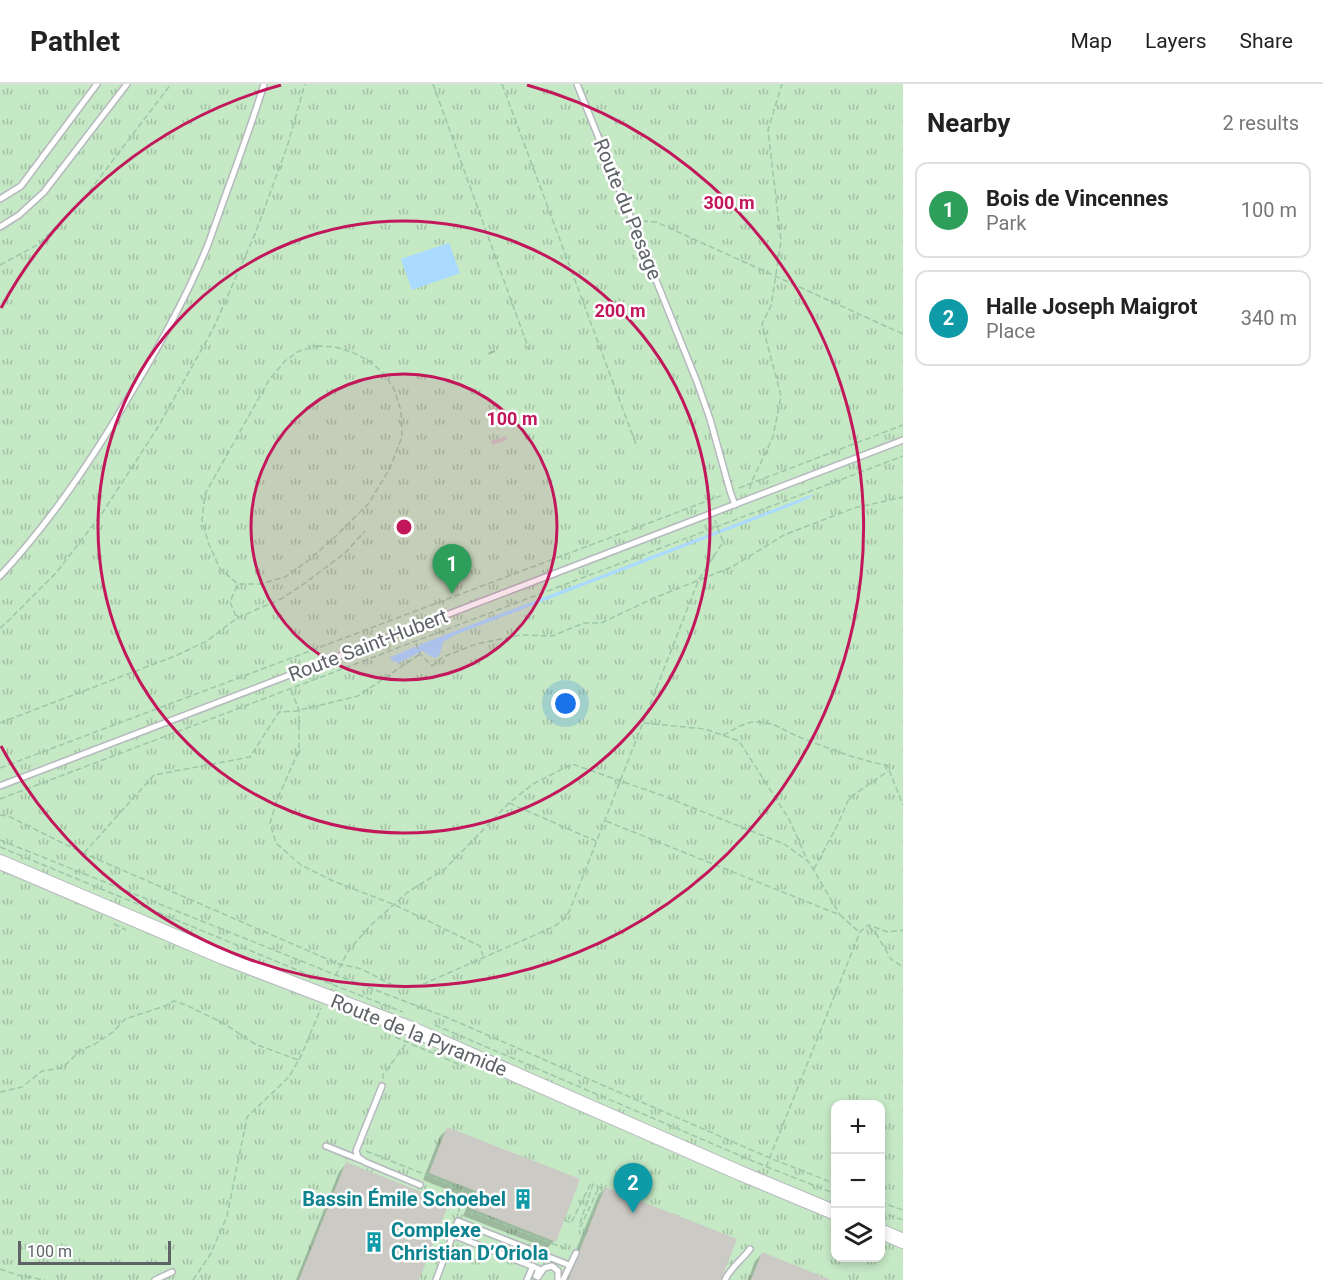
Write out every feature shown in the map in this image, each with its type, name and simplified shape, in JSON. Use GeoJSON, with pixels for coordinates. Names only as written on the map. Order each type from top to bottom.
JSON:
{"type":"FeatureCollection","features":[{"type":"Feature","properties":{"kind":"street","name":"Route de la Pyramide"},"geometry":{"type":"LineString","coordinates":[[0,862],[831,1211]]}},
{"type":"Feature","properties":{"kind":"street"},"geometry":{"type":"LineString","coordinates":[[885,1233],[903,1241]]}},
{"type":"Feature","properties":{"kind":"lane"},"geometry":{"type":"LineString","coordinates":[[0,199],[21,186],[98,84]]}},
{"type":"Feature","properties":{"kind":"lane"},"geometry":{"type":"LineString","coordinates":[[0,227],[19,215],[44,192],[127,84]]}},
{"type":"Feature","properties":{"kind":"lane"},"geometry":{"type":"LineString","coordinates":[[0,576],[56,510],[102,442],[172,321],[207,248],[264,84]]}},
{"type":"Feature","properties":{"kind":"lane","name":"Route du Pesage"},"geometry":{"type":"LineString","coordinates":[[577,84],[710,419],[735,505]]}},
{"type":"Feature","properties":{"kind":"lane","name":"Route Saint-Hubert"},"geometry":{"type":"LineString","coordinates":[[0,786],[903,440]]}},
{"type":"Feature","properties":{"kind":"lane"},"geometry":{"type":"LineString","coordinates":[[361,1160],[356,1151],[382,1086]]}},
{"type":"Feature","properties":{"kind":"lane"},"geometry":{"type":"LineString","coordinates":[[326,1146],[420,1185]]}},
{"type":"Feature","properties":{"kind":"lane"},"geometry":{"type":"LineString","coordinates":[[436,1280],[458,1221],[570,1265]]}},
{"type":"Feature","properties":{"kind":"lane"},"geometry":{"type":"LineString","coordinates":[[453,1235],[539,1269],[536,1276],[538,1277],[546,1267],[552,1266],[559,1274],[558,1280]]}},
{"type":"Feature","properties":{"kind":"lane"},"geometry":{"type":"LineString","coordinates":[[725,1280],[750,1249]]}},
{"type":"Feature","properties":{"kind":"lane"},"geometry":{"type":"LineString","coordinates":[[563,1280],[576,1253]]}},
{"type":"Feature","properties":{"kind":"lane"},"geometry":{"type":"LineString","coordinates":[[527,1280],[532,1266]]}},
{"type":"Feature","properties":{"kind":"lane"},"geometry":{"type":"LineString","coordinates":[[155,1280],[172,1272]]}},
{"type":"Feature","properties":{"kind":"path"},"geometry":{"type":"LineString","coordinates":[[0,265],[39,244],[85,197],[171,84]]}},
{"type":"Feature","properties":{"kind":"path"},"geometry":{"type":"LineString","coordinates":[[0,628],[56,573],[103,512],[158,427],[208,339],[255,234],[287,147],[305,84]]}},
{"type":"Feature","properties":{"kind":"path"},"geometry":{"type":"LineString","coordinates":[[433,84],[529,350]]}},
{"type":"Feature","properties":{"kind":"path"},"geometry":{"type":"LineString","coordinates":[[502,84],[637,447]]}},
{"type":"Feature","properties":{"kind":"path"},"geometry":{"type":"LineString","coordinates":[[749,499],[751,483],[773,437],[781,396],[762,324],[771,306],[781,241],[768,130],[782,84]]}},
{"type":"Feature","properties":{"kind":"path"},"geometry":{"type":"LineString","coordinates":[[632,220],[656,222],[903,334]]}},
{"type":"Feature","properties":{"kind":"path"},"geometry":{"type":"LineString","coordinates":[[317,346],[335,347],[352,352],[371,362],[384,374],[394,389],[401,411],[402,436],[390,468],[369,503],[309,560],[285,577],[260,584],[238,584],[220,569],[208,542],[202,520],[205,494],[269,380],[285,361],[299,351],[317,346]]}},
{"type":"Feature","properties":{"kind":"path"},"geometry":{"type":"LineString","coordinates":[[0,768],[903,425]]}},
{"type":"Feature","properties":{"kind":"path"},"geometry":{"type":"LineString","coordinates":[[0,799],[416,643],[903,456]]}},
{"type":"Feature","properties":{"kind":"path"},"geometry":{"type":"LineString","coordinates":[[416,643],[420,654],[432,666],[443,657],[476,644],[521,635],[552,636],[584,623],[601,624],[654,598],[732,567],[784,535],[854,508],[903,497]]}},
{"type":"Feature","properties":{"kind":"path"},"geometry":{"type":"LineString","coordinates":[[0,815],[8,816],[83,854],[342,965],[359,968],[384,982],[409,989],[420,986],[530,938],[562,921],[569,912],[699,579],[723,542],[718,528]]}},
{"type":"Feature","properties":{"kind":"path"},"geometry":{"type":"LineString","coordinates":[[0,723],[175,656],[207,641],[237,618],[281,599],[305,583],[345,553],[365,531]]}},
{"type":"Feature","properties":{"kind":"path"},"geometry":{"type":"LineString","coordinates":[[237,618],[230,602],[238,584]]}},
{"type":"Feature","properties":{"kind":"path"},"geometry":{"type":"LineString","coordinates":[[83,854],[154,775],[250,757],[279,712],[299,710],[358,696],[420,654]]}},
{"type":"Feature","properties":{"kind":"path"},"geometry":{"type":"LineString","coordinates":[[290,689],[299,710],[299,750],[277,800],[270,823],[276,843],[301,865],[333,881],[395,905],[480,946],[483,958]]}},
{"type":"Feature","properties":{"kind":"path"},"geometry":{"type":"LineString","coordinates":[[644,723],[705,729],[739,741],[789,819],[813,870],[840,915]]}},
{"type":"Feature","properties":{"kind":"path"},"geometry":{"type":"LineString","coordinates":[[723,735],[750,723],[773,724],[816,744],[868,762],[887,765],[903,805]]}},
{"type":"Feature","properties":{"kind":"path"},"geometry":{"type":"LineString","coordinates":[[331,986],[348,951],[371,925],[408,892],[445,869],[508,803],[533,784],[572,764],[784,844],[809,862]]}},
{"type":"Feature","properties":{"kind":"path"},"geometry":{"type":"LineString","coordinates":[[813,870],[849,798],[889,771]]}},
{"type":"Feature","properties":{"kind":"path"},"geometry":{"type":"LineString","coordinates":[[508,803],[597,841]]}},
{"type":"Feature","properties":{"kind":"path"},"geometry":{"type":"LineString","coordinates":[[606,821],[840,915],[860,932]]}},
{"type":"Feature","properties":{"kind":"path"},"geometry":{"type":"LineString","coordinates":[[0,840],[336,975],[447,1017],[770,1158],[831,1182]]}},
{"type":"Feature","properties":{"kind":"path","name":"Route de la Pyramide"},"geometry":{"type":"LineString","coordinates":[[0,847],[331,986],[404,1012]]}},
{"type":"Feature","properties":{"kind":"path"},"geometry":{"type":"LineString","coordinates":[[109,922],[130,931]]}},
{"type":"Feature","properties":{"kind":"path"},"geometry":{"type":"LineString","coordinates":[[765,1171],[860,932],[868,926]]}},
{"type":"Feature","properties":{"kind":"path"},"geometry":{"type":"LineString","coordinates":[[868,926],[888,932],[903,930]]}},
{"type":"Feature","properties":{"kind":"path"},"geometry":{"type":"LineString","coordinates":[[868,926],[877,935],[891,958],[903,967]]}},
{"type":"Feature","properties":{"kind":"path"},"geometry":{"type":"LineString","coordinates":[[0,1092],[21,1087],[42,1071],[61,1068],[79,1052],[113,1032],[125,1019],[174,1001],[223,1023],[255,1044],[298,1060]]}},
{"type":"Feature","properties":{"kind":"path"},"geometry":{"type":"LineString","coordinates":[[193,1280],[210,1255],[227,1216],[247,1117],[289,1077],[324,1004]]}},
{"type":"Feature","properties":{"kind":"path","name":"Route de la Pyramide"},"geometry":{"type":"LineString","coordinates":[[433,1024],[766,1167],[831,1192]]}},
{"type":"Feature","properties":{"kind":"path"},"geometry":{"type":"LineString","coordinates":[[382,1086],[383,1075],[411,1036]]}},
{"type":"Feature","properties":{"kind":"path"},"geometry":{"type":"LineString","coordinates":[[397,1037],[411,1036],[472,1070]]}},
{"type":"Feature","properties":{"kind":"path"},"geometry":{"type":"LineString","coordinates":[[564,1220],[571,1223],[591,1183],[593,1184],[579,1226],[581,1226]]}},
{"type":"Feature","properties":{"kind":"path"},"geometry":{"type":"LineString","coordinates":[[467,1225],[472,1212],[576,1253],[602,1188],[599,1187],[581,1226]]}},
{"type":"Feature","properties":{"kind":"path"},"geometry":{"type":"LineString","coordinates":[[885,1204],[903,1210]]}},
{"type":"Feature","properties":{"kind":"path"},"geometry":{"type":"LineString","coordinates":[[885,1214],[903,1220]]}},
{"type":"Feature","properties":{"kind":"path"},"geometry":{"type":"LineString","coordinates":[[581,1226],[586,1228]]}},
{"type":"Feature","properties":{"kind":"path"},"geometry":{"type":"LineString","coordinates":[[0,1269],[45,1280]]}},
{"type":"Feature","properties":{"kind":"green space"},"geometry":{"type":"Polygon","coordinates":[[[0,84],[903,84],[903,1280],[0,1280],[0,84]]]}},
{"type":"Feature","properties":{"kind":"water"},"geometry":{"type":"Polygon","coordinates":[[[449,243],[460,273],[412,290],[401,259],[449,243]]]}},
{"type":"Feature","properties":{"kind":"water"},"geometry":{"type":"Polygon","coordinates":[[[814,495],[455,635],[443,642],[440,654],[436,658],[423,651],[398,663],[391,660],[390,657],[424,643],[814,495]]]}},
{"type":"Feature","properties":{"kind":"building"},"geometry":{"type":"Polygon","coordinates":[[[506,436],[507,440],[492,445],[491,441],[506,436]]]}},
{"type":"Feature","properties":{"kind":"building","name":"Bassin Émile Schoebel"},"geometry":{"type":"Polygon","coordinates":[[[447,1127],[580,1179],[556,1242],[470,1208],[476,1191],[429,1173],[447,1127]]]}},
{"type":"Feature","properties":{"kind":"building","name":"Complexe Christian D’Oriola"},"geometry":{"type":"Polygon","coordinates":[[[346,1162],[449,1203],[419,1280],[299,1280],[346,1162]]]}},
{"type":"Feature","properties":{"kind":"building"},"geometry":{"type":"Polygon","coordinates":[[[605,1187],[737,1239],[721,1280],[568,1280],[605,1187]]]}},
{"type":"Feature","properties":{"kind":"building"},"geometry":{"type":"Polygon","coordinates":[[[762,1252],[831,1280],[751,1280],[762,1252]]]}},
{"type":"Feature","properties":{"kind":"place","name":"Bois de Vincennes"},"geometry":{"type":"Point","coordinates":[452,594]}},
{"type":"Feature","properties":{"kind":"place","name":"Bassin Émile Schoebel"},"geometry":{"type":"Point","coordinates":[523,1199]}},
{"type":"Feature","properties":{"kind":"place","name":"Halle Joseph Maigrot"},"geometry":{"type":"Point","coordinates":[633,1213]}},
{"type":"Feature","properties":{"kind":"place","name":"Complexe Christian D’Oriola"},"geometry":{"type":"Point","coordinates":[374,1242]}}]}
